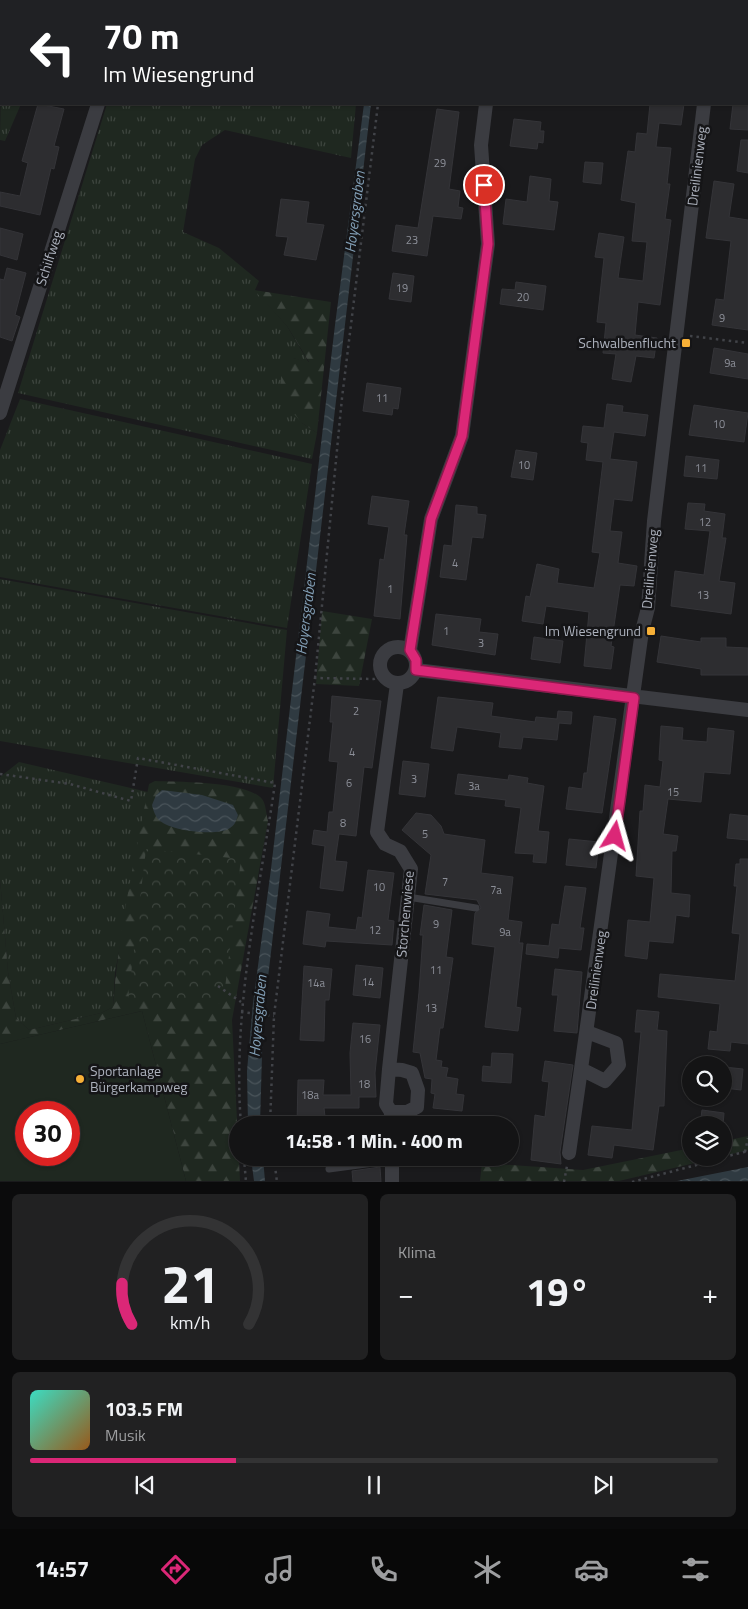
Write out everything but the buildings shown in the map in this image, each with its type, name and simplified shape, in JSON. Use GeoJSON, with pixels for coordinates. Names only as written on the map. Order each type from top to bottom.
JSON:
{"type":"FeatureCollection","features":[{"type":"Feature","properties":{"kind":"street","name":"Schilfweg"},"geometry":{"type":"LineString","coordinates":[[0,413],[98,105]]}},
{"type":"Feature","properties":{"kind":"street"},"geometry":{"type":"LineString","coordinates":[[410,650],[399,647],[386,651],[380,661],[382,675],[389,681],[397,684],[411,679],[416,670],[416,660],[410,650],[431,519],[462,436],[488,244],[482,145],[486,105]]}},
{"type":"Feature","properties":{"kind":"street","name":"Dreilinienweg"},"geometry":{"type":"LineString","coordinates":[[569,1153],[588,1032],[642,631],[648,608],[653,538],[704,105]]}},
{"type":"Feature","properties":{"kind":"street"},"geometry":{"type":"LineString","coordinates":[[416,670],[634,698],[748,710]]}},
{"type":"Feature","properties":{"kind":"street","name":"Storchenwiese"},"geometry":{"type":"LineString","coordinates":[[390,1116],[386,1104],[389,1070],[412,869],[400,851],[385,844],[377,832],[397,684]]}},
{"type":"Feature","properties":{"kind":"street"},"geometry":{"type":"LineString","coordinates":[[581,1069],[605,1081],[619,1065],[616,1043],[588,1032]]}},
{"type":"Feature","properties":{"kind":"street","name":"Storchenwiese"},"geometry":{"type":"LineString","coordinates":[[389,1070],[402,1070],[412,1073],[418,1090],[417,1107],[398,1116]]}},
{"type":"Feature","properties":{"kind":"street"},"geometry":{"type":"LineString","coordinates":[[391,1166],[392,1182]]}},
{"type":"Feature","properties":{"kind":"lane"},"geometry":{"type":"LineString","coordinates":[[408,898],[476,908]]}},
{"type":"Feature","properties":{"kind":"lane"},"geometry":{"type":"LineString","coordinates":[[329,1169],[351,1166]]}},
{"type":"Feature","properties":{"kind":"path"},"geometry":{"type":"LineString","coordinates":[[270,1116],[274,1016],[315,678],[342,398],[378,105]]}},
{"type":"Feature","properties":{"kind":"path"},"geometry":{"type":"LineString","coordinates":[[677,334],[748,343]]}},
{"type":"Feature","properties":{"kind":"path"},"geometry":{"type":"LineString","coordinates":[[315,678],[374,679],[382,675]]}},
{"type":"Feature","properties":{"kind":"path"},"geometry":{"type":"LineString","coordinates":[[0,774],[70,784],[131,801],[138,758],[275,782],[242,1002],[238,1080],[240,1116]]}},
{"type":"Feature","properties":{"kind":"path"},"geometry":{"type":"LineString","coordinates":[[218,986],[242,1002]]}},
{"type":"Feature","properties":{"kind":"path"},"geometry":{"type":"LineString","coordinates":[[241,1012],[274,1016]]}},
{"type":"Feature","properties":{"kind":"path"},"geometry":{"type":"LineString","coordinates":[[732,1155],[746,1151],[748,1138]]}},
{"type":"Feature","properties":{"kind":"path"},"geometry":{"type":"LineString","coordinates":[[245,1166],[246,1182]]}},
{"type":"Feature","properties":{"kind":"path"},"geometry":{"type":"LineString","coordinates":[[275,1166],[277,1182]]}},
{"type":"Feature","properties":{"kind":"path"},"geometry":{"type":"LineString","coordinates":[[632,1182],[690,1166]]}},
{"type":"Feature","properties":{"kind":"green space"},"geometry":{"type":"Polygon","coordinates":[[[1,105],[21,105],[5,141],[0,140],[1,105]]]}},
{"type":"Feature","properties":{"kind":"green space"},"geometry":{"type":"Polygon","coordinates":[[[107,105],[356,105],[351,158],[225,130],[202,145],[195,159],[183,232],[219,248],[259,281],[255,290],[287,326],[309,363],[293,358],[302,423],[317,433],[312,459],[18,393],[107,105]]]}},
{"type":"Feature","properties":{"kind":"green space"},"geometry":{"type":"Polygon","coordinates":[[[254,290],[331,302],[317,433],[302,423],[279,397],[282,368],[293,358],[309,362],[287,326],[254,290]]]}},
{"type":"Feature","properties":{"kind":"green space"},"geometry":{"type":"Polygon","coordinates":[[[20,399],[312,464],[287,628],[0,577],[0,450],[20,399]]]}},
{"type":"Feature","properties":{"kind":"green space"},"geometry":{"type":"Polygon","coordinates":[[[0,579],[287,630],[273,788],[0,741],[0,579]]]}},
{"type":"Feature","properties":{"kind":"green space"},"geometry":{"type":"Polygon","coordinates":[[[322,611],[372,619],[359,686],[316,684],[322,611]]]}},
{"type":"Feature","properties":{"kind":"green space"},"geometry":{"type":"Polygon","coordinates":[[[19,762],[148,792],[115,973],[113,1007],[101,1013],[29,1030],[16,1018],[8,972],[0,879],[0,777],[19,762]]]}},
{"type":"Feature","properties":{"kind":"green space"},"geometry":{"type":"Polygon","coordinates":[[[155,781],[195,782],[228,786],[254,793],[262,799],[265,806],[268,821],[232,1020],[237,1116],[229,1116],[229,1166],[239,1166],[240,1181],[186,1181],[142,1011],[0,1044],[0,879],[8,972],[16,1018],[29,1030],[101,1013],[113,1007],[123,923],[149,784],[155,781]]]}},
{"type":"Feature","properties":{"kind":"green space"},"geometry":{"type":"Polygon","coordinates":[[[146,849],[241,859],[223,1004],[128,999],[146,849]]]}},
{"type":"Feature","properties":{"kind":"green space","name":"Sportanlage Bürgerkampweg"},"geometry":{"type":"Polygon","coordinates":[[[142,1011],[186,1181],[0,1181],[0,1044],[142,1011]]]}},
{"type":"Feature","properties":{"kind":"green space"},"geometry":{"type":"Polygon","coordinates":[[[748,1136],[748,1150],[732,1154],[732,1139],[748,1136]]]}},
{"type":"Feature","properties":{"kind":"green space"},"geometry":{"type":"Polygon","coordinates":[[[682,1150],[682,1166],[619,1181],[480,1181],[482,1166],[519,1166],[583,1170],[682,1150]]]}},
{"type":"Feature","properties":{"kind":"water","name":"Hoyersgraben"},"geometry":{"type":"Polygon","coordinates":[[[364,105],[371,105],[263,1020],[260,1116],[248,1116],[247,1071],[253,1003],[271,869],[335,325],[364,105]]]}},
{"type":"Feature","properties":{"kind":"water"},"geometry":{"type":"Polygon","coordinates":[[[162,790],[202,795],[233,805],[238,815],[236,821],[230,828],[215,832],[193,831],[172,827],[158,819],[152,807],[156,795],[162,790]]]}},
{"type":"Feature","properties":{"kind":"water"},"geometry":{"type":"Polygon","coordinates":[[[252,1166],[264,1166],[265,1181],[254,1181],[252,1166]]]}},
{"type":"Feature","properties":{"kind":"water"},"geometry":{"type":"Polygon","coordinates":[[[748,1167],[748,1181],[677,1181],[748,1167]]]}},
{"type":"Feature","properties":{"kind":"place","name":"Schwalbenflucht"},"geometry":{"type":"Point","coordinates":[686,343]}},
{"type":"Feature","properties":{"kind":"place","name":"Im Wiesengrund"},"geometry":{"type":"Point","coordinates":[651,631]}},
{"type":"Feature","properties":{"kind":"place","name":"Sportanlage Bürgerkampweg"},"geometry":{"type":"Point","coordinates":[80,1079]}},
{"type":"Feature","properties":{"kind":"route"},"geometry":{"type":"LineString","coordinates":[[484,185],[488,244],[462,436],[431,519],[420,578],[410,650],[416,660],[416,670],[634,698],[615,836]]}}]}
